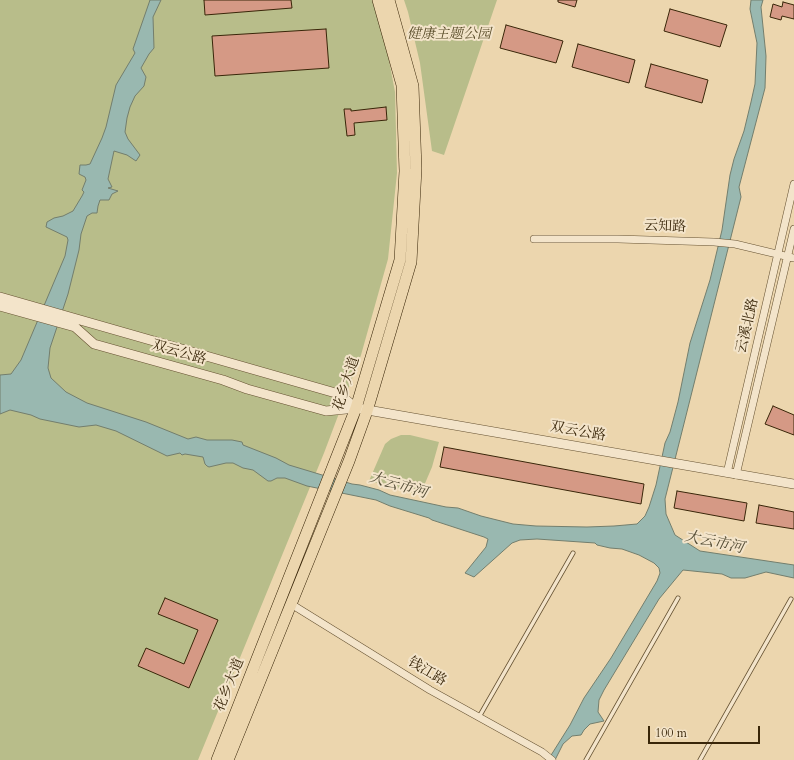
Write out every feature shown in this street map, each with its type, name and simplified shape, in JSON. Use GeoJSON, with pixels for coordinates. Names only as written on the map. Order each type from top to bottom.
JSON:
{"type":"FeatureCollection","features":[{"type":"Feature","properties":{"kind":"main road","name":"花乡大道"},"geometry":{"type":"LineString","coordinates":[[228,760],[343,476],[362,409],[400,260],[405,171],[402,85],[378,0]]}},
{"type":"Feature","properties":{"kind":"main road","name":"花乡大道"},"geometry":{"type":"LineString","coordinates":[[216,760],[331,472],[362,409],[411,262],[416,169],[414,86],[390,0]]}},
{"type":"Feature","properties":{"kind":"street","name":"云溪北路"},"geometry":{"type":"LineString","coordinates":[[731,474],[794,184]]}},
{"type":"Feature","properties":{"kind":"street","name":"云溪北路"},"geometry":{"type":"LineString","coordinates":[[731,474],[791,257],[794,229]]}},
{"type":"Feature","properties":{"kind":"street","name":"云知路"},"geometry":{"type":"LineString","coordinates":[[534,240],[618,239],[714,242],[735,244],[791,257]]}},
{"type":"Feature","properties":{"kind":"street","name":"双云公路"},"geometry":{"type":"LineString","coordinates":[[0,297],[32,311]]}},
{"type":"Feature","properties":{"kind":"street","name":"双云公路"},"geometry":{"type":"LineString","coordinates":[[0,306],[32,311],[338,394],[362,409]]}},
{"type":"Feature","properties":{"kind":"street","name":"双云公路"},"geometry":{"type":"LineString","coordinates":[[64,320],[75,327],[94,344],[223,380],[255,391],[326,411],[362,409],[794,484]]}},
{"type":"Feature","properties":{"kind":"street","name":"钱江路"},"geometry":{"type":"LineString","coordinates":[[291,604],[430,690],[542,752],[552,760]]}},
{"type":"Feature","properties":{"kind":"lane"},"geometry":{"type":"LineString","coordinates":[[479,717],[573,553]]}},
{"type":"Feature","properties":{"kind":"lane"},"geometry":{"type":"LineString","coordinates":[[586,760],[678,598]]}},
{"type":"Feature","properties":{"kind":"lane"},"geometry":{"type":"LineString","coordinates":[[700,760],[791,599]]}},
{"type":"Feature","properties":{"kind":"green space"},"geometry":{"type":"Polygon","coordinates":[[[0,0],[374,0],[388,55],[395,92],[397,173],[388,259],[361,355],[324,453],[198,760],[0,760],[0,0]]]}},
{"type":"Feature","properties":{"kind":"green space","name":"健康主题公园"},"geometry":{"type":"Polygon","coordinates":[[[404,0],[497,0],[444,155],[432,151],[420,63],[404,0]]]}},
{"type":"Feature","properties":{"kind":"green space"},"geometry":{"type":"Polygon","coordinates":[[[401,435],[410,435],[439,442],[432,467],[420,495],[369,481],[385,444],[391,439],[401,435]]]}},
{"type":"Feature","properties":{"kind":"water"},"geometry":{"type":"Polygon","coordinates":[[[150,0],[161,0],[153,17],[154,48],[141,68],[146,77],[144,86],[135,96],[130,107],[125,132],[128,139],[140,155],[136,161],[127,155],[114,151],[108,179],[112,187],[108,188],[118,191],[112,194],[109,200],[100,200],[97,213],[92,213],[87,216],[81,234],[79,250],[68,294],[50,348],[48,368],[51,378],[66,392],[87,403],[146,422],[188,439],[196,437],[207,440],[232,440],[242,442],[243,445],[276,458],[289,465],[352,484],[379,490],[390,495],[446,507],[458,508],[481,516],[513,524],[587,527],[637,524],[645,516],[649,507],[656,485],[665,443],[670,432],[678,402],[690,343],[710,280],[722,230],[730,175],[744,131],[755,84],[757,43],[750,9],[751,0],[763,0],[761,7],[766,56],[765,88],[739,187],[741,197],[665,499],[666,514],[675,535],[700,551],[794,565],[794,578],[766,572],[745,578],[731,578],[722,574],[683,570],[659,599],[604,690],[599,700],[598,712],[604,721],[590,724],[581,735],[572,736],[563,744],[555,760],[548,760],[570,725],[584,698],[611,658],[657,581],[660,573],[659,568],[654,563],[639,555],[622,549],[610,548],[597,545],[595,543],[537,539],[520,540],[512,543],[474,577],[465,573],[486,547],[488,539],[429,518],[376,500],[307,486],[285,478],[277,478],[268,481],[253,470],[243,468],[233,463],[209,467],[205,464],[203,457],[185,454],[182,455],[180,453],[167,456],[116,431],[96,425],[79,427],[40,419],[31,415],[10,410],[0,414],[0,375],[11,374],[21,360],[65,256],[68,240],[67,237],[46,227],[47,222],[73,211],[84,192],[82,190],[86,180],[85,177],[79,174],[80,165],[90,164],[102,138],[116,85],[135,53],[133,49],[150,0]]]}},
{"type":"Feature","properties":{"kind":"building"},"geometry":{"type":"Polygon","coordinates":[[[204,0],[291,0],[292,8],[205,15],[204,0]]]}},
{"type":"Feature","properties":{"kind":"building"},"geometry":{"type":"Polygon","coordinates":[[[558,0],[577,0],[575,7],[558,2],[558,0]]]}},
{"type":"Feature","properties":{"kind":"building"},"geometry":{"type":"Polygon","coordinates":[[[783,2],[794,5],[794,19],[782,16],[781,20],[770,17],[773,4],[782,7],[783,2]]]}},
{"type":"Feature","properties":{"kind":"building"},"geometry":{"type":"Polygon","coordinates":[[[670,9],[727,25],[720,47],[664,31],[670,9]]]}},
{"type":"Feature","properties":{"kind":"building"},"geometry":{"type":"Polygon","coordinates":[[[506,25],[563,41],[556,63],[500,48],[506,25]]]}},
{"type":"Feature","properties":{"kind":"building"},"geometry":{"type":"Polygon","coordinates":[[[326,29],[329,68],[215,76],[212,36],[326,29]]]}},
{"type":"Feature","properties":{"kind":"building"},"geometry":{"type":"Polygon","coordinates":[[[578,44],[635,60],[629,83],[572,67],[578,44]]]}},
{"type":"Feature","properties":{"kind":"building"},"geometry":{"type":"Polygon","coordinates":[[[651,64],[708,80],[702,103],[645,87],[651,64]]]}},
{"type":"Feature","properties":{"kind":"building"},"geometry":{"type":"Polygon","coordinates":[[[386,107],[387,120],[354,123],[355,135],[347,136],[344,109],[351,109],[351,111],[386,107]]]}},
{"type":"Feature","properties":{"kind":"building"},"geometry":{"type":"Polygon","coordinates":[[[773,406],[794,415],[794,435],[765,424],[773,406]]]}},
{"type":"Feature","properties":{"kind":"building"},"geometry":{"type":"Polygon","coordinates":[[[444,447],[644,484],[641,504],[440,467],[444,447]]]}},
{"type":"Feature","properties":{"kind":"building"},"geometry":{"type":"Polygon","coordinates":[[[677,491],[747,503],[744,521],[674,508],[677,491]]]}},
{"type":"Feature","properties":{"kind":"building"},"geometry":{"type":"Polygon","coordinates":[[[759,505],[794,512],[794,529],[756,523],[759,505]]]}},
{"type":"Feature","properties":{"kind":"building"},"geometry":{"type":"Polygon","coordinates":[[[165,598],[218,620],[189,688],[138,666],[146,648],[184,664],[198,630],[158,614],[165,598]]]}},
{"type":"Feature","properties":{"kind":"water label","name":"大云市河"},"geometry":{"type":"Point","coordinates":[398,486]}},
{"type":"Feature","properties":{"kind":"water label","name":"大云市河"},"geometry":{"type":"Point","coordinates":[714,543]}}]}
